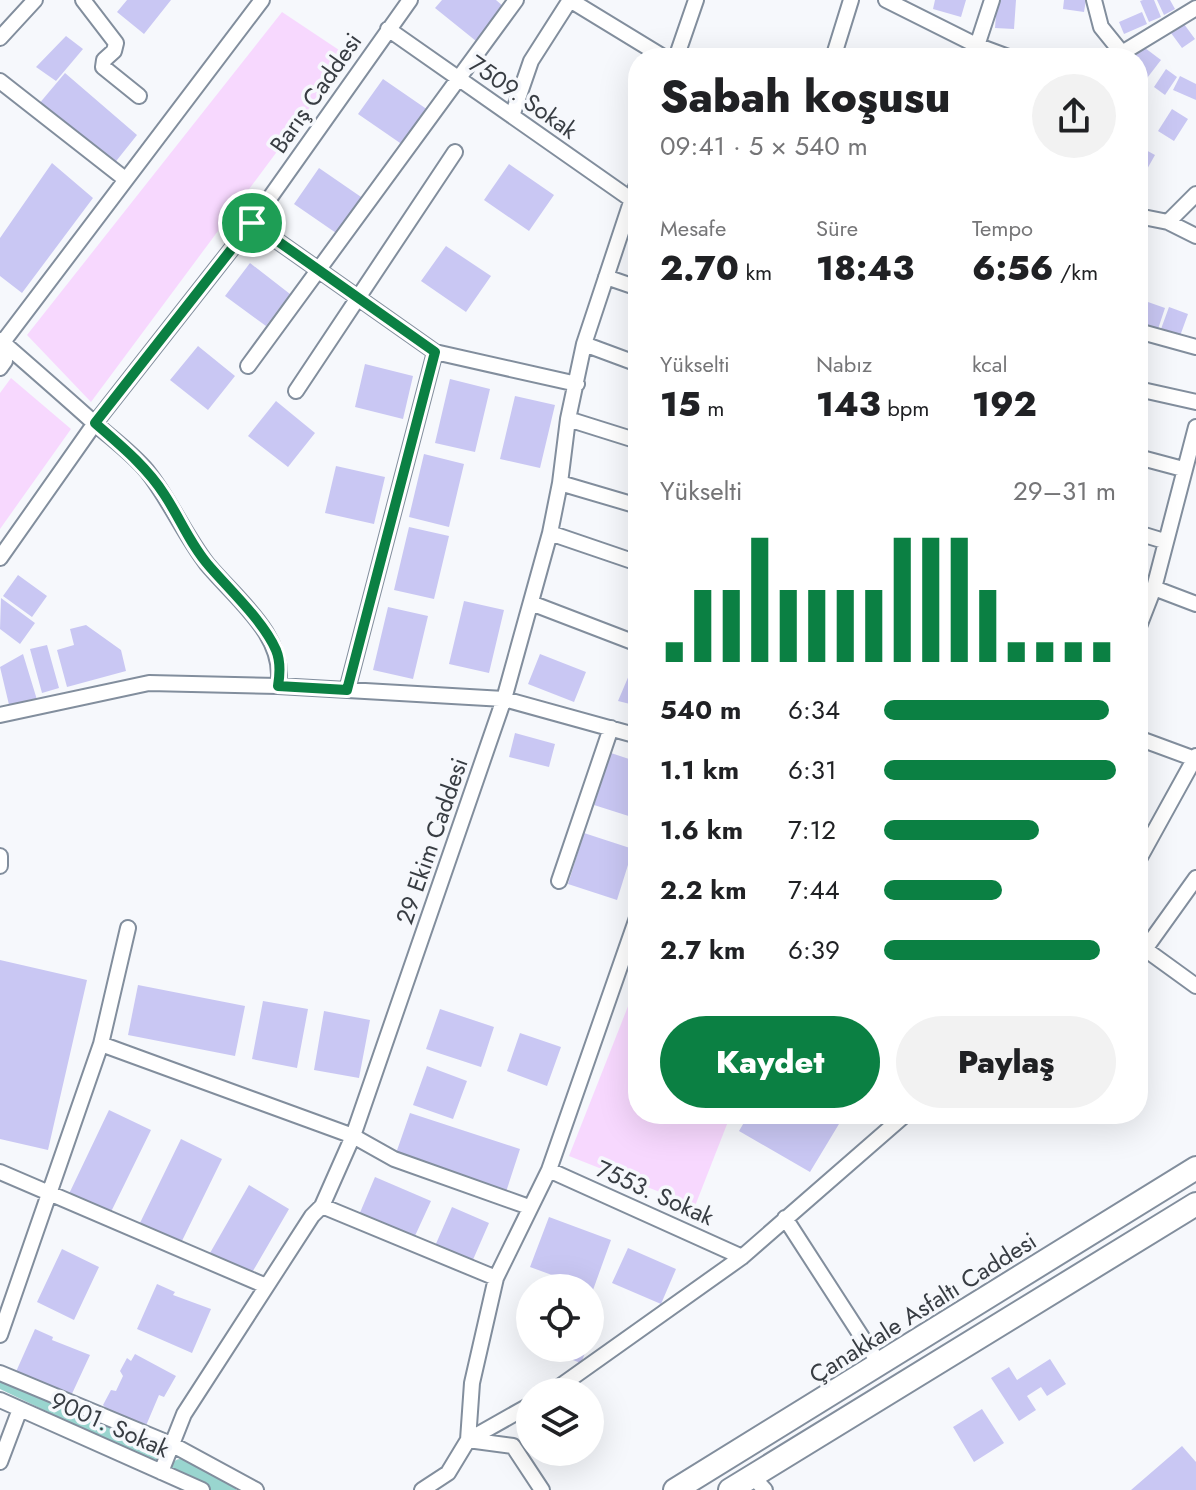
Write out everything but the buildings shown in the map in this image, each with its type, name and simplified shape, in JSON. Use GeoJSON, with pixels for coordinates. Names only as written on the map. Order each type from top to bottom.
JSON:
{"type":"FeatureCollection","features":[{"type":"Feature","properties":{"kind":"highway","name":"Çanakkale Asfaltı Caddesi"},"geometry":{"type":"LineString","coordinates":[[675,1490],[1196,1168]]}},
{"type":"Feature","properties":{"kind":"highway"},"geometry":{"type":"LineString","coordinates":[[730,1490],[758,1483],[1196,1204]]}},
{"type":"Feature","properties":{"kind":"street"},"geometry":{"type":"LineString","coordinates":[[0,38],[35,0]]}},
{"type":"Feature","properties":{"kind":"street"},"geometry":{"type":"LineString","coordinates":[[83,0],[116,43],[114,51],[104,60],[103,67],[139,96]]}},
{"type":"Feature","properties":{"kind":"street"},"geometry":{"type":"LineString","coordinates":[[0,368],[5,361],[2,341],[262,0]]}},
{"type":"Feature","properties":{"kind":"street","name":"Barış Caddesi"},"geometry":{"type":"LineString","coordinates":[[0,558],[95,423],[252,223],[410,0]]}},
{"type":"Feature","properties":{"kind":"street"},"geometry":{"type":"LineString","coordinates":[[248,366],[516,0]]}},
{"type":"Feature","properties":{"kind":"street"},"geometry":{"type":"LineString","coordinates":[[512,116],[531,61],[570,0],[649,48]]}},
{"type":"Feature","properties":{"kind":"street"},"geometry":{"type":"LineString","coordinates":[[679,48],[696,0]]}},
{"type":"Feature","properties":{"kind":"street"},"geometry":{"type":"LineString","coordinates":[[836,48],[851,0]]}},
{"type":"Feature","properties":{"kind":"street"},"geometry":{"type":"LineString","coordinates":[[886,0],[969,48]]}},
{"type":"Feature","properties":{"kind":"street"},"geometry":{"type":"LineString","coordinates":[[975,48],[992,0]]}},
{"type":"Feature","properties":{"kind":"street"},"geometry":{"type":"LineString","coordinates":[[1094,0],[1101,27],[1115,48]]}},
{"type":"Feature","properties":{"kind":"street"},"geometry":{"type":"LineString","coordinates":[[1133,48],[1196,8]]}},
{"type":"Feature","properties":{"kind":"street","name":"7509. Sokak"},"geometry":{"type":"LineString","coordinates":[[388,29],[628,197]]}},
{"type":"Feature","properties":{"kind":"street"},"geometry":{"type":"LineString","coordinates":[[0,81],[125,179]]}},
{"type":"Feature","properties":{"kind":"street"},"geometry":{"type":"LineString","coordinates":[[296,391],[455,152]]}},
{"type":"Feature","properties":{"kind":"street"},"geometry":{"type":"LineString","coordinates":[[1168,222],[1196,194]]}},
{"type":"Feature","properties":{"kind":"street","name":"29 Ekim Caddesi"},"geometry":{"type":"LineString","coordinates":[[161,1472],[184,1414],[312,1216],[322,1206],[353,1136],[504,699],[550,533],[568,419],[584,344],[628,212]]}},
{"type":"Feature","properties":{"kind":"street"},"geometry":{"type":"LineString","coordinates":[[1148,218],[1168,222],[1196,236]]}},
{"type":"Feature","properties":{"kind":"street"},"geometry":{"type":"LineString","coordinates":[[252,223],[435,352],[577,384]]}},
{"type":"Feature","properties":{"kind":"street"},"geometry":{"type":"LineString","coordinates":[[606,277],[628,285]]}},
{"type":"Feature","properties":{"kind":"street"},"geometry":{"type":"LineString","coordinates":[[1148,334],[1196,347]]}},
{"type":"Feature","properties":{"kind":"street"},"geometry":{"type":"LineString","coordinates":[[2,341],[130,453],[154,480],[193,544],[230,587],[275,648],[281,670],[278,686]]}},
{"type":"Feature","properties":{"kind":"street"},"geometry":{"type":"LineString","coordinates":[[584,344],[628,360]]}},
{"type":"Feature","properties":{"kind":"street"},"geometry":{"type":"LineString","coordinates":[[347,690],[435,352]]}},
{"type":"Feature","properties":{"kind":"street"},"geometry":{"type":"LineString","coordinates":[[1148,391],[1196,402]]}},
{"type":"Feature","properties":{"kind":"street"},"geometry":{"type":"LineString","coordinates":[[568,419],[628,438]]}},
{"type":"Feature","properties":{"kind":"street"},"geometry":{"type":"LineString","coordinates":[[1148,603],[1196,427]]}},
{"type":"Feature","properties":{"kind":"street"},"geometry":{"type":"LineString","coordinates":[[1148,460],[1183,469]]}},
{"type":"Feature","properties":{"kind":"street"},"geometry":{"type":"LineString","coordinates":[[560,483],[628,503]]}},
{"type":"Feature","properties":{"kind":"street"},"geometry":{"type":"LineString","coordinates":[[550,533],[628,560]]}},
{"type":"Feature","properties":{"kind":"street"},"geometry":{"type":"LineString","coordinates":[[1148,536],[1164,541]]}},
{"type":"Feature","properties":{"kind":"street"},"geometry":{"type":"LineString","coordinates":[[1154,588],[1196,604]]}},
{"type":"Feature","properties":{"kind":"street"},"geometry":{"type":"LineString","coordinates":[[531,603],[628,640]]}},
{"type":"Feature","properties":{"kind":"street"},"geometry":{"type":"LineString","coordinates":[[0,715],[149,683],[278,686],[504,699],[628,733]]}},
{"type":"Feature","properties":{"kind":"street"},"geometry":{"type":"LineString","coordinates":[[559,881],[611,728]]}},
{"type":"Feature","properties":{"kind":"street"},"geometry":{"type":"LineString","coordinates":[[1148,742],[1195,758],[1148,843]]}},
{"type":"Feature","properties":{"kind":"street"},"geometry":{"type":"LineString","coordinates":[[0,856],[0,866]]}},
{"type":"Feature","properties":{"kind":"street"},"geometry":{"type":"LineString","coordinates":[[1148,942],[1196,878]]}},
{"type":"Feature","properties":{"kind":"street"},"geometry":{"type":"LineString","coordinates":[[0,1335],[101,1044],[128,928]]}},
{"type":"Feature","properties":{"kind":"street"},"geometry":{"type":"LineString","coordinates":[[422,1490],[448,1473],[468,1440],[472,1383],[496,1278],[549,1170],[628,944]]}},
{"type":"Feature","properties":{"kind":"street"},"geometry":{"type":"LineString","coordinates":[[1148,955],[1196,986]]}},
{"type":"Feature","properties":{"kind":"street"},"geometry":{"type":"LineString","coordinates":[[101,1044],[353,1136],[394,1159],[529,1207]]}},
{"type":"Feature","properties":{"kind":"street"},"geometry":{"type":"LineString","coordinates":[[572,1378],[742,1257],[894,1124]]}},
{"type":"Feature","properties":{"kind":"street","name":"7553. Sokak"},"geometry":{"type":"LineString","coordinates":[[549,1170],[742,1257]]}},
{"type":"Feature","properties":{"kind":"street"},"geometry":{"type":"LineString","coordinates":[[0,1172],[266,1286]]}},
{"type":"Feature","properties":{"kind":"street"},"geometry":{"type":"LineString","coordinates":[[322,1206],[496,1278]]}},
{"type":"Feature","properties":{"kind":"street"},"geometry":{"type":"LineString","coordinates":[[785,1218],[880,1365]]}},
{"type":"Feature","properties":{"kind":"street"},"geometry":{"type":"LineString","coordinates":[[0,1373],[173,1445],[256,1490]]}},
{"type":"Feature","properties":{"kind":"street","name":"9001. Sokak"},"geometry":{"type":"LineString","coordinates":[[0,1400],[202,1490]]}},
{"type":"Feature","properties":{"kind":"street"},"geometry":{"type":"LineString","coordinates":[[0,1462],[20,1409]]}},
{"type":"Feature","properties":{"kind":"street"},"geometry":{"type":"LineString","coordinates":[[468,1440],[516,1413]]}},
{"type":"Feature","properties":{"kind":"street"},"geometry":{"type":"LineString","coordinates":[[468,1440],[513,1446],[542,1490]]}},
{"type":"Feature","properties":{"kind":"shaded area"},"geometry":{"type":"Polygon","coordinates":[[[282,12],[348,56],[91,402],[27,335],[282,12]]]}},
{"type":"Feature","properties":{"kind":"shaded area"},"geometry":{"type":"Polygon","coordinates":[[[11,378],[71,429],[0,529],[0,393],[11,378]]]}},
{"type":"Feature","properties":{"kind":"shaded area"},"geometry":{"type":"Polygon","coordinates":[[[628,1006],[628,1124],[727,1124],[695,1206],[569,1156],[628,1006]]]}},
{"type":"Feature","properties":{"kind":"waterway"},"geometry":{"type":"LineString","coordinates":[[0,1380],[156,1455]]}},
{"type":"Feature","properties":{"kind":"waterway"},"geometry":{"type":"LineString","coordinates":[[180,1467],[228,1490]]}},
{"type":"Feature","properties":{"kind":"route"},"geometry":{"type":"LineString","coordinates":[[252,223],[435,352],[347,690],[278,686],[281,670],[275,648],[230,587],[193,544],[163,492],[130,453],[95,423],[252,223]]}}]}
